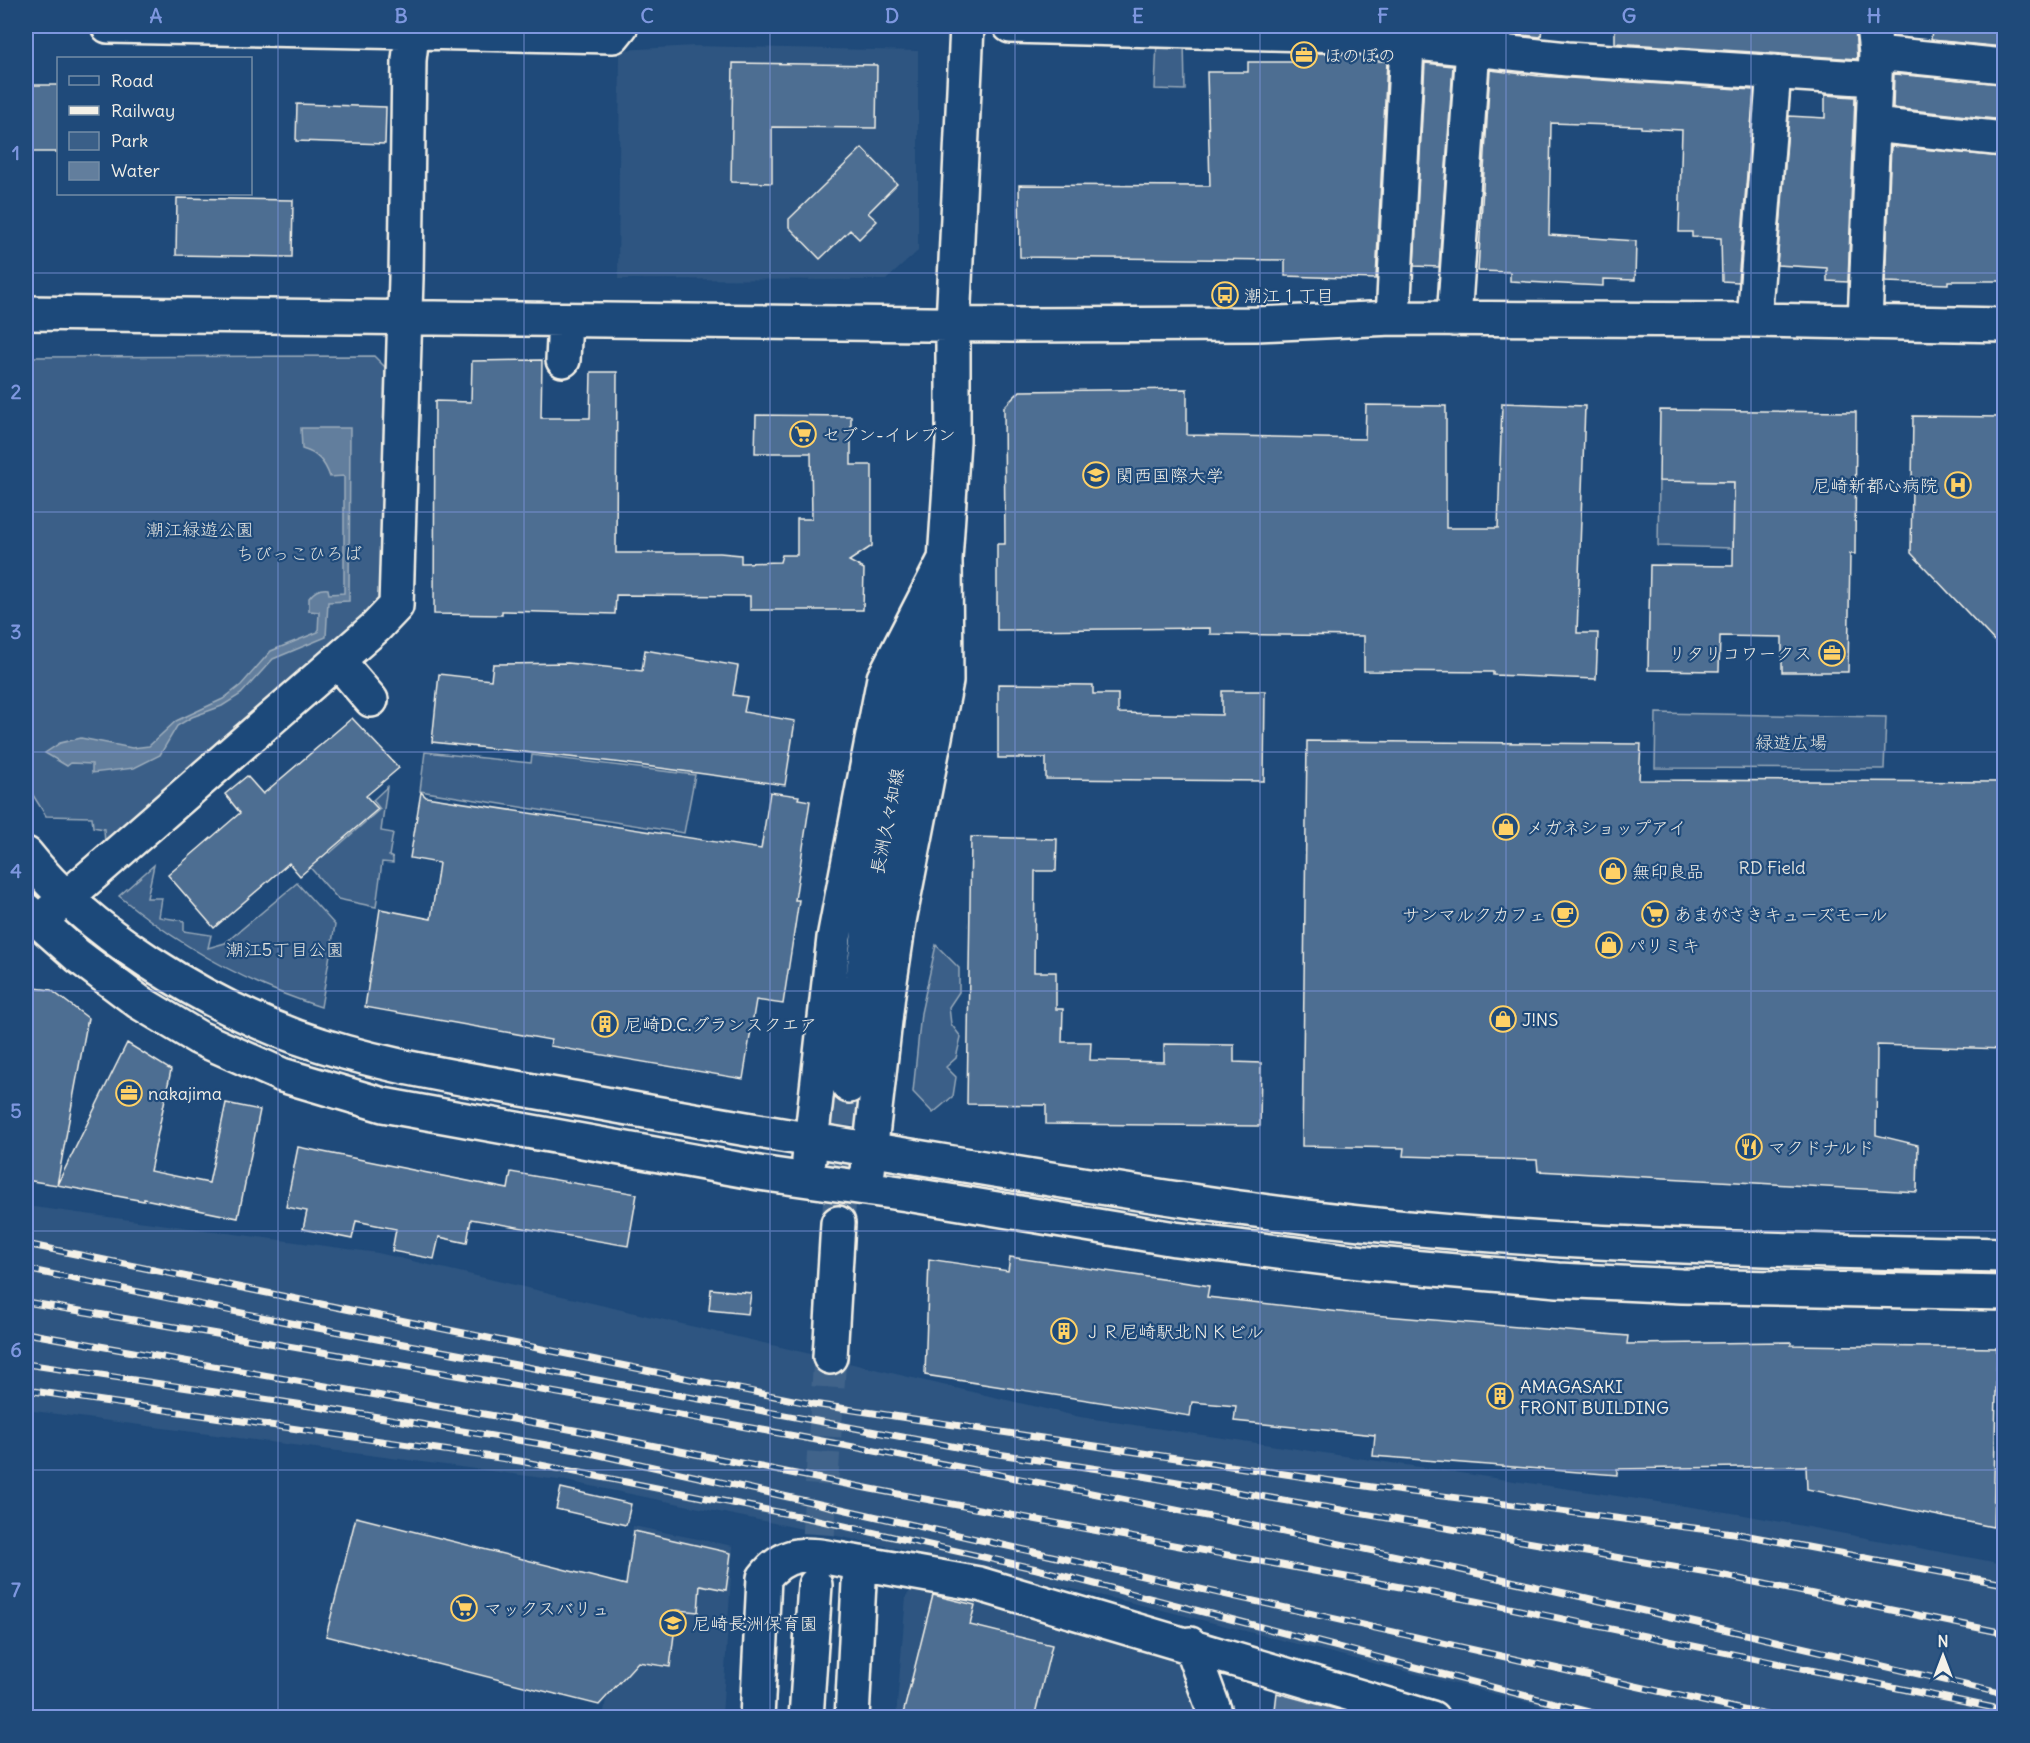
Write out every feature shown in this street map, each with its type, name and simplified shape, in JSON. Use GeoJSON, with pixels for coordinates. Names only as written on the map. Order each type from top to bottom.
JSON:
{"type":"FeatureCollection","features":[{"type":"Feature","properties":{"kind":"street"},"geometry":{"type":"LineString","coordinates":[[108,26],[412,29],[613,36],[621,26]]}},
{"type":"Feature","properties":{"kind":"street"},"geometry":{"type":"LineString","coordinates":[[866,1188],[888,994],[899,921],[946,681],[945,560],[953,441],[953,324],[967,26]]}},
{"type":"Feature","properties":{"kind":"street"},"geometry":{"type":"LineString","coordinates":[[1010,26],[1343,35],[1407,34],[1473,48],[1567,59],[1774,72],[1875,52],[2004,66]]}},
{"type":"Feature","properties":{"kind":"street"},"geometry":{"type":"LineString","coordinates":[[412,29],[396,606],[376,627],[66,899],[29,921],[139,1002],[199,1038],[282,1075],[383,1105],[807,1180],[1175,1239],[1365,1263],[1558,1280],[1682,1286],[2004,1293]]}},
{"type":"Feature","properties":{"kind":"street"},"geometry":{"type":"LineString","coordinates":[[1393,318],[1407,34]]}},
{"type":"Feature","properties":{"kind":"street"},"geometry":{"type":"LineString","coordinates":[[1454,319],[1473,48]]}},
{"type":"Feature","properties":{"kind":"street"},"geometry":{"type":"LineString","coordinates":[[1865,322],[1875,52]]}},
{"type":"Feature","properties":{"kind":"street"},"geometry":{"type":"LineString","coordinates":[[1754,320],[1774,72]]}},
{"type":"Feature","properties":{"kind":"street"},"geometry":{"type":"LineString","coordinates":[[1873,125],[2004,139]]}},
{"type":"Feature","properties":{"kind":"street"},"geometry":{"type":"LineString","coordinates":[[26,313],[953,324],[1257,324],[1393,318],[1754,320],[2004,325]]}},
{"type":"Feature","properties":{"kind":"street"},"geometry":{"type":"LineString","coordinates":[[563,360],[565,320]]}},
{"type":"Feature","properties":{"kind":"street"},"geometry":{"type":"LineString","coordinates":[[807,1180],[834,938],[884,678],[945,560]]}},
{"type":"Feature","properties":{"kind":"street","name":"長洲久々知線"},"geometry":{"type":"LineString","coordinates":[[849,1086],[873,897],[899,760],[945,560]]}},
{"type":"Feature","properties":{"kind":"street"},"geometry":{"type":"LineString","coordinates":[[347,672],[371,700]]}},
{"type":"Feature","properties":{"kind":"street"},"geometry":{"type":"LineString","coordinates":[[26,854],[66,899],[160,970],[218,1003],[297,1037],[391,1065],[812,1140],[1264,1212],[1444,1230],[1636,1244],[2004,1255]]}},
{"type":"Feature","properties":{"kind":"street"},"geometry":{"type":"LineString","coordinates":[[830,1357],[838,1222]]}},
{"type":"Feature","properties":{"kind":"street"},"geometry":{"type":"LineString","coordinates":[[757,1718],[764,1578],[775,1563],[795,1554],[979,1584],[1190,1644],[1432,1718]]}},
{"type":"Feature","properties":{"kind":"street"},"geometry":{"type":"LineString","coordinates":[[852,1718],[860,1563]]}},
{"type":"Feature","properties":{"kind":"street"},"geometry":{"type":"LineString","coordinates":[[806,1718],[815,1585]]}},
{"type":"Feature","properties":{"kind":"street"},"geometry":{"type":"LineString","coordinates":[[1190,1644],[1217,1718]]}},
{"type":"Feature","properties":{"kind":"shaded area"},"geometry":{"type":"Polygon","coordinates":[[[694,46],[918,51],[918,251],[886,280],[618,279],[620,50],[694,46]]]}},
{"type":"Feature","properties":{"kind":"shaded area"},"geometry":{"type":"Polygon","coordinates":[[[26,1206],[378,1253],[1080,1417],[1739,1514],[2004,1564],[2004,1717],[1586,1717],[1154,1608],[896,1548],[566,1481],[26,1410],[26,1206]]]}},
{"type":"Feature","properties":{"kind":"shaded area","name":"尼崎長洲保育園"},"geometry":{"type":"Polygon","coordinates":[[[633,1526],[733,1546],[722,1717],[603,1718],[633,1526]]]}},
{"type":"Feature","properties":{"kind":"shaded area"},"geometry":{"type":"Polygon","coordinates":[[[920,1580],[1178,1648],[1202,1718],[896,1718],[906,1596],[920,1580]]]}},
{"type":"Feature","properties":{"kind":"green space"},"geometry":{"type":"Polygon","coordinates":[[[1157,41],[1184,41],[1185,90],[1155,89],[1157,41]]]}},
{"type":"Feature","properties":{"kind":"green space","name":"潮江緑遊公園"},"geometry":{"type":"Polygon","coordinates":[[[374,356],[385,367],[380,596],[373,609],[105,844],[104,829],[93,827],[92,817],[46,816],[26,784],[26,357],[374,356]]]}},
{"type":"Feature","properties":{"kind":"green space"},"geometry":{"type":"Polygon","coordinates":[[[1659,481],[1734,482],[1733,548],[1658,546],[1659,481]]]}},
{"type":"Feature","properties":{"kind":"green space","name":"緑遊広場"},"geometry":{"type":"Polygon","coordinates":[[[1656,713],[1886,717],[1884,769],[1655,768],[1656,713]]]}},
{"type":"Feature","properties":{"kind":"green space"},"geometry":{"type":"Polygon","coordinates":[[[425,752],[531,763],[532,755],[695,775],[684,833],[420,791],[425,752]]]}},
{"type":"Feature","properties":{"kind":"green space"},"geometry":{"type":"Polygon","coordinates":[[[387,787],[381,831],[393,833],[389,856],[393,858],[393,863],[382,862],[376,907],[338,899],[300,856],[317,842],[330,853],[380,809],[373,800],[387,787]]]}},
{"type":"Feature","properties":{"kind":"green space","name":"潮江5丁目公園"},"geometry":{"type":"Polygon","coordinates":[[[154,865],[147,898],[162,898],[159,917],[184,921],[184,931],[211,935],[208,948],[225,943],[297,883],[335,925],[321,1007],[267,987],[214,961],[165,931],[119,896],[154,865]]]}},
{"type":"Feature","properties":{"kind":"green space"},"geometry":{"type":"Polygon","coordinates":[[[936,945],[959,968],[959,992],[949,1007],[951,1024],[961,1037],[956,1058],[946,1067],[956,1077],[953,1096],[933,1113],[913,1092],[921,1013],[936,945]]]}},
{"type":"Feature","properties":{"kind":"water"},"geometry":{"type":"Polygon","coordinates":[[[301,428],[350,428],[349,601],[328,602],[326,637],[273,659],[241,694],[222,706],[192,717],[177,726],[160,755],[134,768],[92,773],[92,764],[71,763],[67,766],[45,753],[60,743],[81,738],[132,748],[149,746],[176,721],[223,699],[241,685],[271,651],[318,632],[319,612],[309,611],[309,598],[322,589],[328,589],[329,594],[344,593],[344,476],[330,477],[320,459],[302,449],[301,428]]]}},
{"type":"Feature","properties":{"kind":"building"},"geometry":{"type":"Polygon","coordinates":[[[1430,26],[1542,26],[1541,37],[1430,26]]]}},
{"type":"Feature","properties":{"kind":"building"},"geometry":{"type":"Polygon","coordinates":[[[1615,26],[1855,26],[1857,59],[1615,43],[1615,26]]]}},
{"type":"Feature","properties":{"kind":"building"},"geometry":{"type":"Polygon","coordinates":[[[1932,26],[2004,26],[2004,47],[1931,40],[1932,26]]]}},
{"type":"Feature","properties":{"kind":"building"},"geometry":{"type":"Polygon","coordinates":[[[1296,52],[1342,54],[1362,56],[1362,61],[1387,61],[1376,279],[1285,276],[1285,260],[1020,257],[1019,185],[1210,186],[1207,72],[1248,72],[1248,62],[1296,62],[1296,52]]]}},
{"type":"Feature","properties":{"kind":"building"},"geometry":{"type":"Polygon","coordinates":[[[733,63],[877,65],[876,128],[772,127],[772,183],[731,182],[733,63]]]}},
{"type":"Feature","properties":{"kind":"building"},"geometry":{"type":"Polygon","coordinates":[[[1425,63],[1453,66],[1439,267],[1414,266],[1425,63]]]}},
{"type":"Feature","properties":{"kind":"building"},"geometry":{"type":"Polygon","coordinates":[[[1490,70],[1539,76],[1754,90],[1738,282],[1722,281],[1721,238],[1692,237],[1692,232],[1679,232],[1682,130],[1641,128],[1641,126],[1551,123],[1549,235],[1636,241],[1635,280],[1603,279],[1603,286],[1510,281],[1510,272],[1478,271],[1490,70]]]}},
{"type":"Feature","properties":{"kind":"building"},"geometry":{"type":"Polygon","coordinates":[[[1894,74],[2004,84],[2004,120],[1893,108],[1894,74]]]}},
{"type":"Feature","properties":{"kind":"building"},"geometry":{"type":"Polygon","coordinates":[[[26,85],[57,85],[57,152],[26,152],[26,85]]]}},
{"type":"Feature","properties":{"kind":"building"},"geometry":{"type":"Polygon","coordinates":[[[1825,95],[1855,97],[1848,282],[1827,281],[1827,268],[1777,265],[1789,116],[1825,118],[1825,95]]]}},
{"type":"Feature","properties":{"kind":"building"},"geometry":{"type":"Polygon","coordinates":[[[297,104],[386,107],[385,144],[296,141],[297,104]]]}},
{"type":"Feature","properties":{"kind":"building"},"geometry":{"type":"Polygon","coordinates":[[[1891,146],[2004,157],[2004,281],[1948,281],[1948,284],[1885,282],[1891,146]]]}},
{"type":"Feature","properties":{"kind":"building"},"geometry":{"type":"Polygon","coordinates":[[[862,148],[897,184],[868,213],[877,221],[859,239],[850,230],[820,259],[789,227],[789,219],[862,148]]]}},
{"type":"Feature","properties":{"kind":"building"},"geometry":{"type":"Polygon","coordinates":[[[177,198],[293,200],[292,257],[176,255],[177,198]]]}},
{"type":"Feature","properties":{"kind":"building"},"geometry":{"type":"Polygon","coordinates":[[[542,360],[541,418],[590,418],[591,372],[617,372],[616,553],[720,553],[741,555],[741,563],[780,562],[782,555],[797,555],[797,519],[812,519],[811,453],[755,453],[756,415],[851,416],[851,465],[872,465],[872,546],[849,561],[864,569],[863,610],[750,610],[750,596],[616,595],[615,614],[502,611],[502,615],[434,614],[435,401],[471,402],[472,361],[542,360]]]}},
{"type":"Feature","properties":{"kind":"building"},"geometry":{"type":"Polygon","coordinates":[[[1187,389],[1187,435],[1365,439],[1366,405],[1446,406],[1446,528],[1498,528],[1502,403],[1585,406],[1577,633],[1598,633],[1596,679],[1493,675],[1493,672],[1364,671],[1364,636],[1210,634],[1210,628],[997,630],[997,544],[1005,544],[1004,407],[1020,391],[1187,389]]]}},
{"type":"Feature","properties":{"kind":"building"},"geometry":{"type":"Polygon","coordinates":[[[1660,410],[1856,412],[1855,554],[1850,554],[1848,672],[1782,672],[1782,637],[1720,636],[1719,671],[1648,670],[1650,565],[1733,566],[1734,482],[1659,481],[1660,410]]]}},
{"type":"Feature","properties":{"kind":"building","name":"尼崎新都心病院"},"geometry":{"type":"Polygon","coordinates":[[[1913,416],[2004,417],[2004,651],[1911,553],[1913,416]]]}},
{"type":"Feature","properties":{"kind":"building"},"geometry":{"type":"Polygon","coordinates":[[[645,650],[738,666],[733,695],[747,697],[744,712],[795,721],[785,785],[623,763],[432,742],[439,674],[491,680],[493,664],[568,663],[642,671],[645,650]]]}},
{"type":"Feature","properties":{"kind":"building"},"geometry":{"type":"Polygon","coordinates":[[[998,684],[1093,685],[1093,694],[1118,694],[1118,713],[1222,715],[1222,691],[1265,691],[1264,781],[1046,779],[1046,758],[998,758],[998,684]]]}},
{"type":"Feature","properties":{"kind":"building"},"geometry":{"type":"Polygon","coordinates":[[[352,718],[399,768],[366,796],[378,809],[300,876],[289,863],[214,928],[168,875],[240,813],[225,794],[247,776],[263,794],[352,718]]]}},
{"type":"Feature","properties":{"kind":"building","name":"あまがさきキューズモール"},"geometry":{"type":"Polygon","coordinates":[[[1307,741],[1641,744],[1639,780],[2004,782],[2004,1049],[1877,1045],[1876,1135],[1918,1145],[1917,1192],[1538,1171],[1537,1160],[1403,1156],[1404,1148],[1302,1146],[1307,741]]]}},
{"type":"Feature","properties":{"kind":"building"},"geometry":{"type":"Polygon","coordinates":[[[421,792],[426,797],[761,849],[770,792],[799,796],[798,799],[810,801],[795,900],[799,900],[783,1004],[756,1000],[743,1079],[550,1046],[551,1040],[365,1007],[380,909],[431,919],[439,863],[410,858],[421,792]]]}},
{"type":"Feature","properties":{"kind":"building"},"geometry":{"type":"Polygon","coordinates":[[[971,837],[1057,839],[1056,871],[1035,871],[1034,972],[1056,972],[1056,1009],[1063,1009],[1062,1042],[1091,1042],[1090,1060],[1164,1062],[1164,1044],[1234,1045],[1234,1062],[1261,1063],[1260,1126],[1046,1124],[1046,1105],[967,1104],[971,837]]]}},
{"type":"Feature","properties":{"kind":"building"},"geometry":{"type":"Polygon","coordinates":[[[26,987],[51,990],[88,1018],[57,1185],[26,1180],[26,987]]]}},
{"type":"Feature","properties":{"kind":"building"},"geometry":{"type":"Polygon","coordinates":[[[127,1043],[171,1070],[150,1171],[209,1183],[226,1103],[260,1110],[238,1218],[144,1199],[144,1201],[57,1185],[127,1043]]]}},
{"type":"Feature","properties":{"kind":"building"},"geometry":{"type":"Polygon","coordinates":[[[298,1147],[508,1189],[511,1172],[637,1194],[628,1246],[471,1219],[467,1243],[439,1237],[434,1259],[392,1251],[396,1229],[356,1221],[352,1239],[303,1229],[307,1211],[286,1207],[298,1147]]]}},
{"type":"Feature","properties":{"kind":"building"},"geometry":{"type":"Polygon","coordinates":[[[1010,1257],[1209,1286],[1207,1297],[1349,1313],[1628,1336],[1627,1344],[1791,1342],[1791,1345],[1997,1348],[1993,1527],[1807,1489],[1806,1466],[1617,1469],[1617,1475],[1373,1456],[1375,1435],[1234,1421],[1236,1406],[1192,1402],[1190,1416],[925,1375],[929,1259],[1008,1271],[1010,1257]]]}},
{"type":"Feature","properties":{"kind":"building"},"geometry":{"type":"Polygon","coordinates":[[[711,1289],[751,1293],[748,1314],[709,1310],[711,1289]]]}},
{"type":"Feature","properties":{"kind":"building"},"geometry":{"type":"Polygon","coordinates":[[[561,1488],[631,1504],[626,1525],[556,1509],[561,1488]]]}},
{"type":"Feature","properties":{"kind":"building","name":"マックスバリュ"},"geometry":{"type":"Polygon","coordinates":[[[356,1517],[626,1585],[634,1531],[731,1553],[726,1590],[700,1585],[698,1612],[677,1610],[670,1667],[638,1662],[599,1705],[326,1636],[356,1517]]]}},
{"type":"Feature","properties":{"kind":"building"},"geometry":{"type":"Polygon","coordinates":[[[933,1595],[975,1605],[970,1625],[1052,1645],[1034,1718],[902,1718],[933,1595]]]}},
{"type":"Feature","properties":{"kind":"building"},"geometry":{"type":"Polygon","coordinates":[[[1277,1693],[1361,1716],[1361,1718],[1274,1718],[1277,1693]]]}},
{"type":"Feature","properties":{"kind":"tunnel"},"geometry":{"type":"LineString","coordinates":[[838,1223],[849,1086]]}},
{"type":"Feature","properties":{"kind":"tunnel"},"geometry":{"type":"LineString","coordinates":[[815,1583],[830,1357]]}},
{"type":"Feature","properties":{"kind":"railway"},"geometry":{"type":"LineString","coordinates":[[26,1244],[813,1404],[1372,1487],[1733,1533],[2004,1584]]}},
{"type":"Feature","properties":{"kind":"railway"},"geometry":{"type":"LineString","coordinates":[[26,1269],[291,1323],[978,1451],[1125,1473],[1720,1575],[2004,1633]]}},
{"type":"Feature","properties":{"kind":"railway"},"geometry":{"type":"LineString","coordinates":[[26,1302],[547,1391],[1066,1488],[1485,1575],[2004,1694]]}},
{"type":"Feature","properties":{"kind":"railway"},"geometry":{"type":"LineString","coordinates":[[26,1333],[580,1431],[871,1489],[1476,1601],[2004,1710]]}},
{"type":"Feature","properties":{"kind":"railway"},"geometry":{"type":"LineString","coordinates":[[26,1364],[324,1408],[577,1450],[1779,1718]]}},
{"type":"Feature","properties":{"kind":"railway"},"geometry":{"type":"LineString","coordinates":[[26,1390],[520,1461],[813,1519],[1037,1569],[1612,1718]]}},
{"type":"Feature","properties":{"kind":"place","name":"ほのぼの"},"geometry":{"type":"Point","coordinates":[1304,55]}},
{"type":"Feature","properties":{"kind":"place","name":"潮江１丁目"},"geometry":{"type":"Point","coordinates":[1225,295]}},
{"type":"Feature","properties":{"kind":"place","name":"セブン-イレブン"},"geometry":{"type":"Point","coordinates":[803,434]}},
{"type":"Feature","properties":{"kind":"place","name":"関西国際大学"},"geometry":{"type":"Point","coordinates":[1096,475]}},
{"type":"Feature","properties":{"kind":"place","name":"尼崎新都心病院"},"geometry":{"type":"Point","coordinates":[1958,485]}},
{"type":"Feature","properties":{"kind":"place","name":"リタリコワークス"},"geometry":{"type":"Point","coordinates":[1832,653]}},
{"type":"Feature","properties":{"kind":"place","name":"メガネショップアイ"},"geometry":{"type":"Point","coordinates":[1506,827]}},
{"type":"Feature","properties":{"kind":"place","name":"無印良品"},"geometry":{"type":"Point","coordinates":[1613,871]}},
{"type":"Feature","properties":{"kind":"place","name":"サンマルクカフェ"},"geometry":{"type":"Point","coordinates":[1565,914]}},
{"type":"Feature","properties":{"kind":"place","name":"あまがさきキューズモール"},"geometry":{"type":"Point","coordinates":[1655,914]}},
{"type":"Feature","properties":{"kind":"place","name":"パリミキ"},"geometry":{"type":"Point","coordinates":[1609,945]}},
{"type":"Feature","properties":{"kind":"place","name":"J!NS"},"geometry":{"type":"Point","coordinates":[1503,1019]}},
{"type":"Feature","properties":{"kind":"place","name":"尼崎D.C.グランスクエア"},"geometry":{"type":"Point","coordinates":[605,1024]}},
{"type":"Feature","properties":{"kind":"place","name":"nakajima"},"geometry":{"type":"Point","coordinates":[129,1093]}},
{"type":"Feature","properties":{"kind":"place","name":"マクドナルド"},"geometry":{"type":"Point","coordinates":[1749,1147]}},
{"type":"Feature","properties":{"kind":"place","name":"ＪＲ尼崎駅北ＮＫビル"},"geometry":{"type":"Point","coordinates":[1064,1331]}},
{"type":"Feature","properties":{"kind":"place","name":"AMAGASAKI FRONT BUILDING"},"geometry":{"type":"Point","coordinates":[1500,1396]}},
{"type":"Feature","properties":{"kind":"place","name":"マックスバリュ"},"geometry":{"type":"Point","coordinates":[464,1608]}},
{"type":"Feature","properties":{"kind":"place","name":"尼崎長洲保育園"},"geometry":{"type":"Point","coordinates":[673,1623]}},
{"type":"Feature","properties":{"kind":"park label","name":"ちびっこひろば"},"geometry":{"type":"Point","coordinates":[299,553]}},
{"type":"Feature","properties":{"kind":"park label","name":"RD Field"},"geometry":{"type":"Point","coordinates":[1772,867]}}]}
